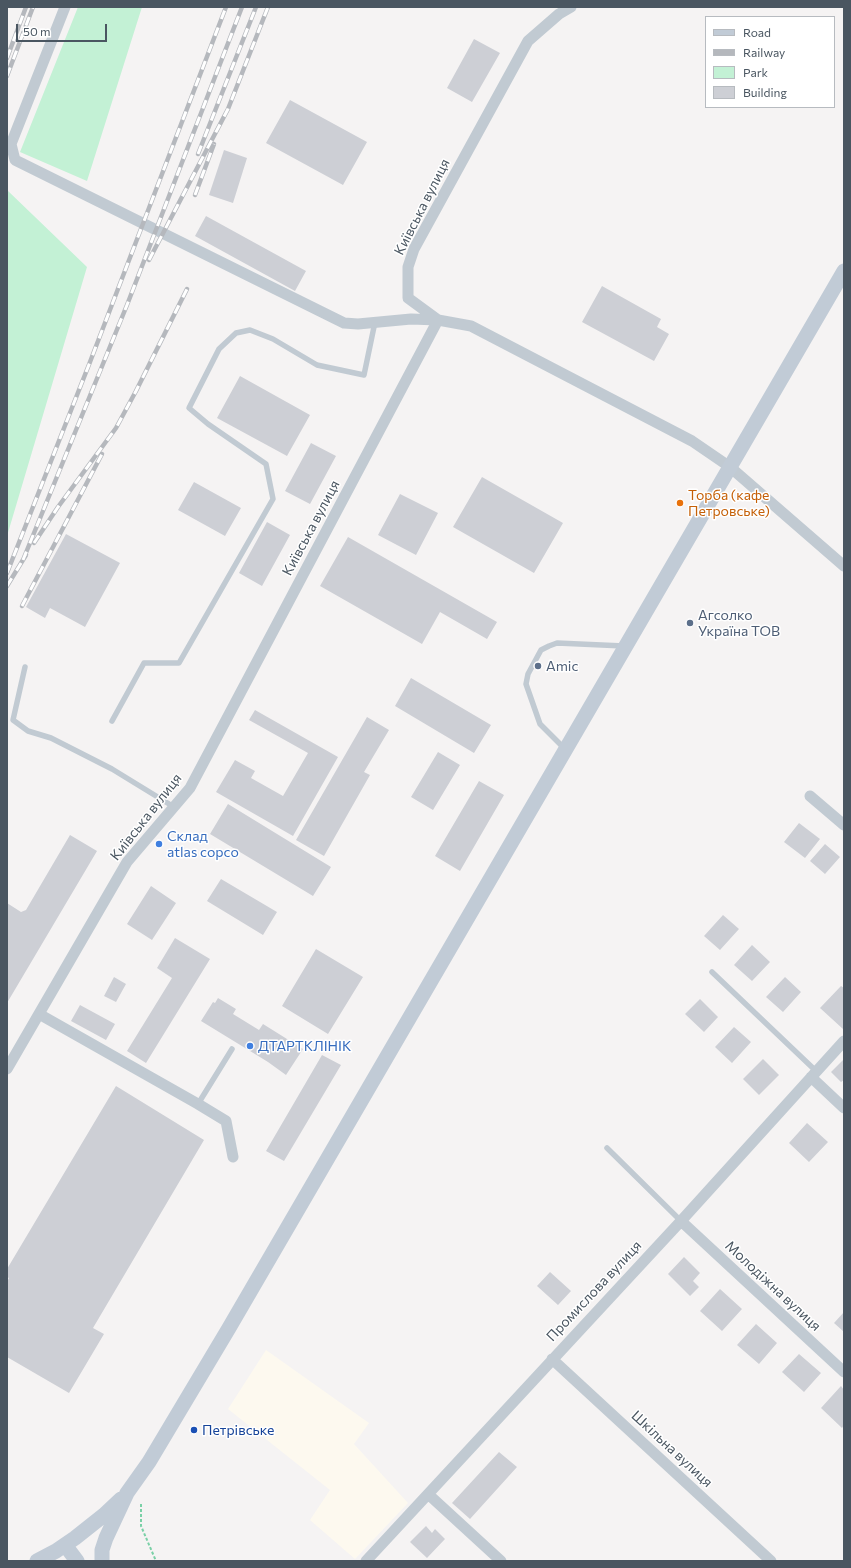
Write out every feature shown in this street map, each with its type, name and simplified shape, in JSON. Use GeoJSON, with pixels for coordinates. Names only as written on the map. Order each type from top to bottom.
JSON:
{"type":"FeatureCollection","features":[{"type":"Feature","properties":{"kind":"main road"},"geometry":{"type":"LineString","coordinates":[[102,1561],[102,1550],[106,1538],[127,1493],[149,1462],[229,1328],[844,271]]}},
{"type":"Feature","properties":{"kind":"main road"},"geometry":{"type":"LineString","coordinates":[[37,1561],[62,1552],[127,1493]]}},
{"type":"Feature","properties":{"kind":"main road"},"geometry":{"type":"LineString","coordinates":[[62,1552],[77,1561]]}},
{"type":"Feature","properties":{"kind":"street"},"geometry":{"type":"LineString","coordinates":[[65,7],[11,144],[15,160],[344,323],[358,324],[411,319],[438,320],[471,326],[692,441],[730,467],[844,566]]}},
{"type":"Feature","properties":{"kind":"street","name":"Київська вулиця"},"geometry":{"type":"LineString","coordinates":[[7,1069],[127,862],[190,788],[438,320],[408,298],[408,267],[414,249],[528,41],[559,14],[571,7]]}},
{"type":"Feature","properties":{"kind":"street"},"geometry":{"type":"LineString","coordinates":[[810,796],[844,824]]}},
{"type":"Feature","properties":{"kind":"street"},"geometry":{"type":"LineString","coordinates":[[39,1014],[226,1121],[233,1158]]}},
{"type":"Feature","properties":{"kind":"street","name":"Промислова вулиця"},"geometry":{"type":"LineString","coordinates":[[366,1561],[552,1358],[681,1221],[844,1041]]}},
{"type":"Feature","properties":{"kind":"street"},"geometry":{"type":"LineString","coordinates":[[814,1074],[844,1108]]}},
{"type":"Feature","properties":{"kind":"street","name":"Молодіжна вулиця"},"geometry":{"type":"LineString","coordinates":[[681,1221],[844,1372]]}},
{"type":"Feature","properties":{"kind":"street","name":"Шкільна вулиця"},"geometry":{"type":"LineString","coordinates":[[552,1358],[771,1561]]}},
{"type":"Feature","properties":{"kind":"street"},"geometry":{"type":"LineString","coordinates":[[428,1494],[502,1561]]}},
{"type":"Feature","properties":{"kind":"lane"},"geometry":{"type":"LineString","coordinates":[[112,721],[144,663],[179,663],[273,499],[266,464],[208,424],[190,408],[219,349],[236,333],[250,330],[272,339],[317,365],[364,375],[375,322]]}},
{"type":"Feature","properties":{"kind":"lane"},"geometry":{"type":"LineString","coordinates":[[565,750],[540,724],[526,684],[528,674],[541,650],[557,643],[626,646]]}},
{"type":"Feature","properties":{"kind":"lane"},"geometry":{"type":"LineString","coordinates":[[25,667],[13,720],[28,731],[51,738],[112,768],[174,807]]}},
{"type":"Feature","properties":{"kind":"lane"},"geometry":{"type":"LineString","coordinates":[[712,972],[814,1074]]}},
{"type":"Feature","properties":{"kind":"lane"},"geometry":{"type":"LineString","coordinates":[[198,1104],[232,1049]]}},
{"type":"Feature","properties":{"kind":"lane"},"geometry":{"type":"LineString","coordinates":[[607,1148],[681,1221]]}},
{"type":"Feature","properties":{"kind":"path"},"geometry":{"type":"LineString","coordinates":[[141,1504],[141,1526],[156,1561]]}},
{"type":"Feature","properties":{"kind":"shaded area"},"geometry":{"type":"Polygon","coordinates":[[[266,1350],[369,1423],[354,1444],[408,1503],[355,1559],[310,1520],[330,1490],[228,1409],[266,1350]]]}},
{"type":"Feature","properties":{"kind":"green space"},"geometry":{"type":"Polygon","coordinates":[[[78,7],[142,7],[87,181],[20,152],[78,7]]]}},
{"type":"Feature","properties":{"kind":"green space"},"geometry":{"type":"Polygon","coordinates":[[[7,190],[87,267],[7,536],[7,190]]]}},
{"type":"Feature","properties":{"kind":"building"},"geometry":{"type":"Polygon","coordinates":[[[474,39],[500,53],[472,102],[447,88],[474,39]]]}},
{"type":"Feature","properties":{"kind":"building"},"geometry":{"type":"Polygon","coordinates":[[[290,100],[367,142],[343,185],[266,143],[290,100]]]}},
{"type":"Feature","properties":{"kind":"building"},"geometry":{"type":"Polygon","coordinates":[[[224,150],[247,158],[233,203],[209,195],[224,150]]]}},
{"type":"Feature","properties":{"kind":"building"},"geometry":{"type":"Polygon","coordinates":[[[206,216],[306,271],[295,291],[195,236],[206,216]]]}},
{"type":"Feature","properties":{"kind":"building"},"geometry":{"type":"Polygon","coordinates":[[[602,286],[661,319],[657,327],[669,334],[654,361],[582,322],[602,286]]]}},
{"type":"Feature","properties":{"kind":"building"},"geometry":{"type":"Polygon","coordinates":[[[240,376],[310,415],[287,456],[217,418],[240,376]]]}},
{"type":"Feature","properties":{"kind":"building"},"geometry":{"type":"Polygon","coordinates":[[[311,443],[336,456],[310,504],[285,491],[311,443]]]}},
{"type":"Feature","properties":{"kind":"building"},"geometry":{"type":"Polygon","coordinates":[[[482,477],[563,523],[534,573],[453,527],[482,477]]]}},
{"type":"Feature","properties":{"kind":"building"},"geometry":{"type":"Polygon","coordinates":[[[194,482],[241,508],[225,536],[178,510],[194,482]]]}},
{"type":"Feature","properties":{"kind":"building"},"geometry":{"type":"Polygon","coordinates":[[[400,494],[438,513],[416,555],[378,535],[400,494]]]}},
{"type":"Feature","properties":{"kind":"building"},"geometry":{"type":"Polygon","coordinates":[[[267,522],[290,535],[262,586],[239,573],[267,522]]]}},
{"type":"Feature","properties":{"kind":"building"},"geometry":{"type":"Polygon","coordinates":[[[66,534],[120,563],[85,627],[50,608],[45,618],[26,607],[66,534]]]}},
{"type":"Feature","properties":{"kind":"building"},"geometry":{"type":"Polygon","coordinates":[[[348,537],[497,622],[487,639],[440,612],[422,644],[320,586],[348,537]]]}},
{"type":"Feature","properties":{"kind":"building"},"geometry":{"type":"Polygon","coordinates":[[[411,678],[491,725],[474,753],[395,706],[411,678]]]}},
{"type":"Feature","properties":{"kind":"building"},"geometry":{"type":"Polygon","coordinates":[[[255,710],[338,757],[293,836],[216,792],[235,760],[255,771],[251,778],[283,796],[308,753],[249,720],[255,710]]]}},
{"type":"Feature","properties":{"kind":"building"},"geometry":{"type":"Polygon","coordinates":[[[367,717],[389,730],[364,772],[370,775],[324,856],[296,840],[367,717]]]}},
{"type":"Feature","properties":{"kind":"building"},"geometry":{"type":"Polygon","coordinates":[[[438,752],[460,765],[433,810],[411,797],[438,752]]]}},
{"type":"Feature","properties":{"kind":"building"},"geometry":{"type":"Polygon","coordinates":[[[479,781],[504,795],[460,871],[435,856],[479,781]]]}},
{"type":"Feature","properties":{"kind":"building"},"geometry":{"type":"Polygon","coordinates":[[[228,804],[331,867],[313,896],[210,834],[228,804]]]}},
{"type":"Feature","properties":{"kind":"building"},"geometry":{"type":"Polygon","coordinates":[[[799,823],[820,839],[805,858],[784,842],[799,823]]]}},
{"type":"Feature","properties":{"kind":"building"},"geometry":{"type":"Polygon","coordinates":[[[70,835],[97,851],[7,1003],[7,903],[21,912],[26,910],[70,835]]]}},
{"type":"Feature","properties":{"kind":"building"},"geometry":{"type":"Polygon","coordinates":[[[825,844],[840,857],[825,874],[810,861],[825,844]]]}},
{"type":"Feature","properties":{"kind":"building"},"geometry":{"type":"Polygon","coordinates":[[[221,879],[277,912],[263,935],[207,901],[221,879]]]}},
{"type":"Feature","properties":{"kind":"building"},"geometry":{"type":"Polygon","coordinates":[[[151,886],[176,903],[152,940],[127,924],[151,886]]]}},
{"type":"Feature","properties":{"kind":"building"},"geometry":{"type":"Polygon","coordinates":[[[723,915],[739,929],[720,950],[704,936],[723,915]]]}},
{"type":"Feature","properties":{"kind":"building"},"geometry":{"type":"Polygon","coordinates":[[[175,938],[210,959],[146,1063],[127,1051],[172,978],[157,968],[175,938]]]}},
{"type":"Feature","properties":{"kind":"building"},"geometry":{"type":"Polygon","coordinates":[[[752,945],[770,962],[752,981],[734,965],[752,945]]]}},
{"type":"Feature","properties":{"kind":"building"},"geometry":{"type":"Polygon","coordinates":[[[316,949],[363,977],[328,1034],[282,1006],[316,949]]]}},
{"type":"Feature","properties":{"kind":"building"},"geometry":{"type":"Polygon","coordinates":[[[114,977],[126,984],[116,1002],[104,996],[114,977]]]}},
{"type":"Feature","properties":{"kind":"building"},"geometry":{"type":"Polygon","coordinates":[[[785,977],[801,992],[783,1012],[766,997],[785,977]]]}},
{"type":"Feature","properties":{"kind":"building"},"geometry":{"type":"Polygon","coordinates":[[[841,986],[844,988],[843,1029],[820,1008],[841,986]]]}},
{"type":"Feature","properties":{"kind":"building"},"geometry":{"type":"Polygon","coordinates":[[[218,998],[236,1009],[233,1014],[259,1030],[263,1024],[303,1049],[286,1075],[268,1062],[201,1021],[213,1002],[215,1003],[218,998]]]}},
{"type":"Feature","properties":{"kind":"building"},"geometry":{"type":"Polygon","coordinates":[[[700,999],[718,1017],[704,1032],[685,1014],[700,999]]]}},
{"type":"Feature","properties":{"kind":"building"},"geometry":{"type":"Polygon","coordinates":[[[80,1005],[115,1024],[106,1040],[71,1021],[80,1005]]]}},
{"type":"Feature","properties":{"kind":"building"},"geometry":{"type":"Polygon","coordinates":[[[734,1027],[751,1042],[732,1063],[715,1047],[734,1027]]]}},
{"type":"Feature","properties":{"kind":"building"},"geometry":{"type":"Polygon","coordinates":[[[322,1055],[341,1065],[284,1161],[266,1151],[322,1055]]]}},
{"type":"Feature","properties":{"kind":"building"},"geometry":{"type":"Polygon","coordinates":[[[763,1059],[779,1075],[759,1095],[743,1079],[763,1059]]]}},
{"type":"Feature","properties":{"kind":"building"},"geometry":{"type":"Polygon","coordinates":[[[844,1059],[844,1080],[841,1082],[831,1072],[844,1059]]]}},
{"type":"Feature","properties":{"kind":"building"},"geometry":{"type":"Polygon","coordinates":[[[116,1086],[204,1140],[93,1328],[104,1334],[69,1393],[7,1357],[7,1282],[9,1278],[7,1277],[7,1269],[116,1086]]]}},
{"type":"Feature","properties":{"kind":"building"},"geometry":{"type":"Polygon","coordinates":[[[807,1123],[828,1142],[809,1162],[789,1143],[807,1123]]]}},
{"type":"Feature","properties":{"kind":"building"},"geometry":{"type":"Polygon","coordinates":[[[684,1257],[700,1273],[693,1281],[699,1287],[690,1296],[668,1274],[684,1257]]]}},
{"type":"Feature","properties":{"kind":"building"},"geometry":{"type":"Polygon","coordinates":[[[550,1272],[571,1291],[558,1305],[537,1286],[550,1272]]]}},
{"type":"Feature","properties":{"kind":"building"},"geometry":{"type":"Polygon","coordinates":[[[720,1289],[742,1309],[722,1331],[700,1311],[720,1289]]]}},
{"type":"Feature","properties":{"kind":"building"},"geometry":{"type":"Polygon","coordinates":[[[844,1312],[844,1332],[834,1323],[844,1312]]]}},
{"type":"Feature","properties":{"kind":"building"},"geometry":{"type":"Polygon","coordinates":[[[756,1324],[777,1343],[759,1364],[737,1345],[756,1324]]]}},
{"type":"Feature","properties":{"kind":"building"},"geometry":{"type":"Polygon","coordinates":[[[799,1354],[821,1373],[804,1392],[782,1372],[799,1354]]]}},
{"type":"Feature","properties":{"kind":"building"},"geometry":{"type":"Polygon","coordinates":[[[841,1386],[844,1390],[844,1425],[842,1428],[821,1408],[841,1386]]]}},
{"type":"Feature","properties":{"kind":"building"},"geometry":{"type":"Polygon","coordinates":[[[499,1452],[517,1467],[470,1519],[452,1503],[499,1452]]]}},
{"type":"Feature","properties":{"kind":"building"},"geometry":{"type":"Polygon","coordinates":[[[426,1526],[432,1533],[435,1529],[445,1539],[427,1558],[410,1542],[426,1526]]]}},
{"type":"Feature","properties":{"kind":"railway"},"geometry":{"type":"LineString","coordinates":[[7,58],[26,7]]}},
{"type":"Feature","properties":{"kind":"railway"},"geometry":{"type":"LineString","coordinates":[[7,76],[33,7]]}},
{"type":"Feature","properties":{"kind":"railway"},"geometry":{"type":"LineString","coordinates":[[7,573],[90,362],[226,7]]}},
{"type":"Feature","properties":{"kind":"railway"},"geometry":{"type":"LineString","coordinates":[[23,560],[127,305],[242,7]]}},
{"type":"Feature","properties":{"kind":"railway"},"geometry":{"type":"LineString","coordinates":[[198,154],[256,7]]}},
{"type":"Feature","properties":{"kind":"railway"},"geometry":{"type":"LineString","coordinates":[[149,260],[228,109],[268,7]]}},
{"type":"Feature","properties":{"kind":"railway"},"geometry":{"type":"LineString","coordinates":[[195,195],[214,144]]}},
{"type":"Feature","properties":{"kind":"railway"},"geometry":{"type":"LineString","coordinates":[[34,543],[58,507],[116,428],[187,289]]}},
{"type":"Feature","properties":{"kind":"railway"},"geometry":{"type":"LineString","coordinates":[[22,606],[102,454]]}},
{"type":"Feature","properties":{"kind":"railway"},"geometry":{"type":"LineString","coordinates":[[7,586],[26,555]]}},
{"type":"Feature","properties":{"kind":"place","name":"Торба (кафе Петровське)"},"geometry":{"type":"Point","coordinates":[680,503]}},
{"type":"Feature","properties":{"kind":"place","name":"Агсолко Україна ТОВ"},"geometry":{"type":"Point","coordinates":[690,623]}},
{"type":"Feature","properties":{"kind":"place","name":"Amic"},"geometry":{"type":"Point","coordinates":[538,666]}},
{"type":"Feature","properties":{"kind":"place","name":"Склад atlas copco"},"geometry":{"type":"Point","coordinates":[159,844]}},
{"type":"Feature","properties":{"kind":"place","name":"ДТАРТКЛІНІК"},"geometry":{"type":"Point","coordinates":[250,1046]}},
{"type":"Feature","properties":{"kind":"place","name":"Петрівське"},"geometry":{"type":"Point","coordinates":[194,1430]}}]}
